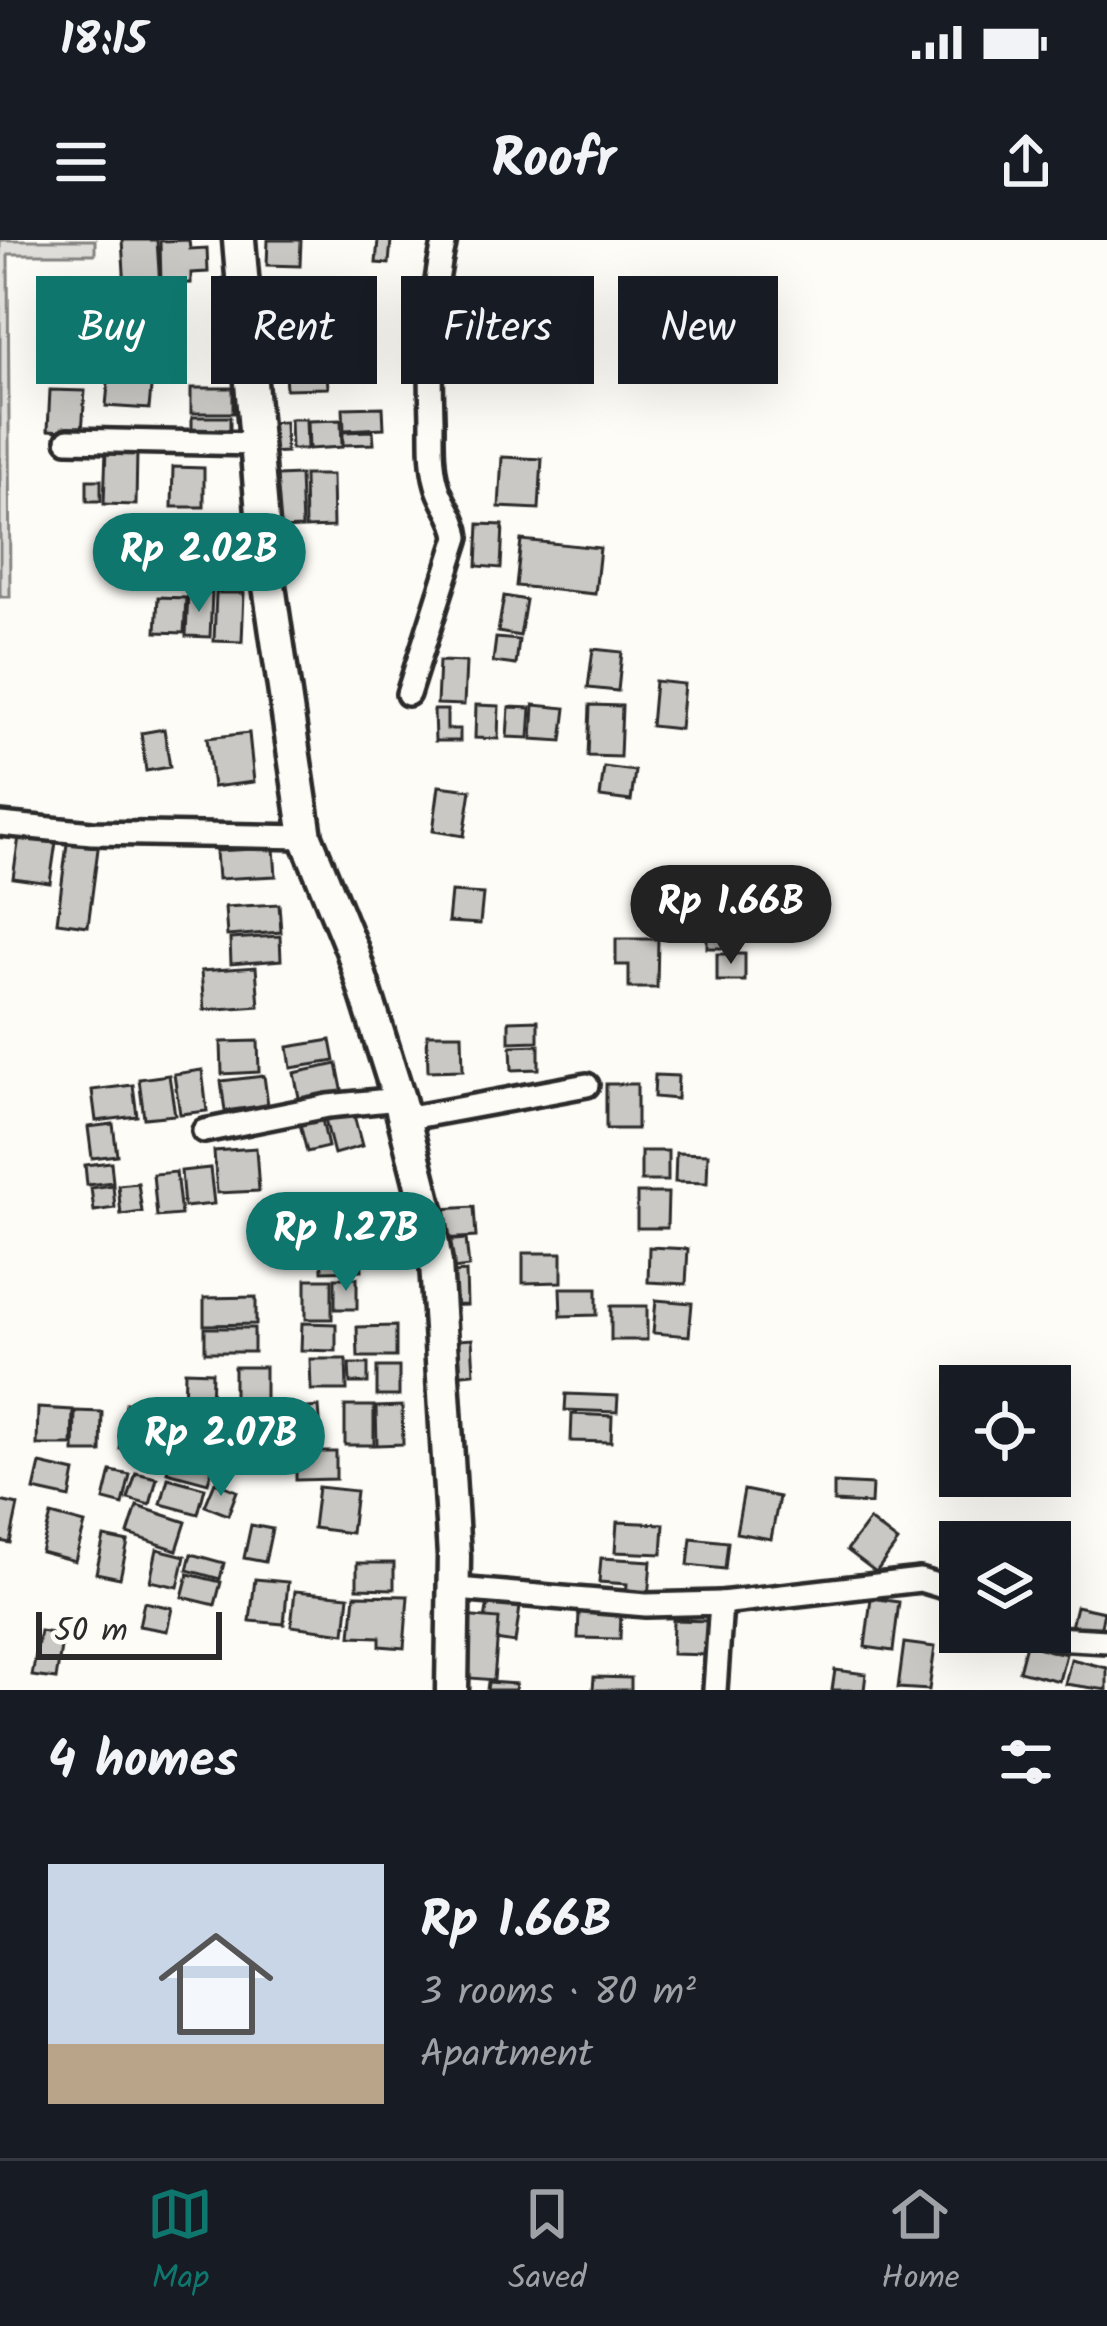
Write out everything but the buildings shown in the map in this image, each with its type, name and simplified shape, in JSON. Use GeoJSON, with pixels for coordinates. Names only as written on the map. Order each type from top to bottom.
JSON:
{"type":"FeatureCollection","features":[{"type":"Feature","properties":{"kind":"street"},"geometry":{"type":"LineString","coordinates":[[239,240],[267,572],[306,837],[352,950],[402,1109],[436,1263],[454,1592],[452,1690]]}},
{"type":"Feature","properties":{"kind":"street"},"geometry":{"type":"LineString","coordinates":[[408,694],[458,537],[456,522],[436,483],[432,428],[429,333],[445,240]]}},
{"type":"Feature","properties":{"kind":"street"},"geometry":{"type":"LineString","coordinates":[[68,440],[256,444]]}},
{"type":"Feature","properties":{"kind":"street"},"geometry":{"type":"LineString","coordinates":[[0,824],[92,833],[306,837]]}},
{"type":"Feature","properties":{"kind":"street"},"geometry":{"type":"LineString","coordinates":[[204,1131],[328,1106],[402,1109],[587,1085]]}},
{"type":"Feature","properties":{"kind":"street"},"geometry":{"type":"LineString","coordinates":[[454,1592],[457,1588],[646,1605],[721,1603],[920,1580],[939,1586]]}},
{"type":"Feature","properties":{"kind":"street"},"geometry":{"type":"LineString","coordinates":[[715,1690],[721,1603]]}},
{"type":"Feature","properties":{"kind":"street"},"geometry":{"type":"LineString","coordinates":[[1071,1639],[1107,1641]]}},
{"type":"Feature","properties":{"kind":"shaded area"},"geometry":{"type":"Polygon","coordinates":[[[0,240],[95,240],[95,254],[8,254],[10,597],[0,597],[0,240]]]}}]}
